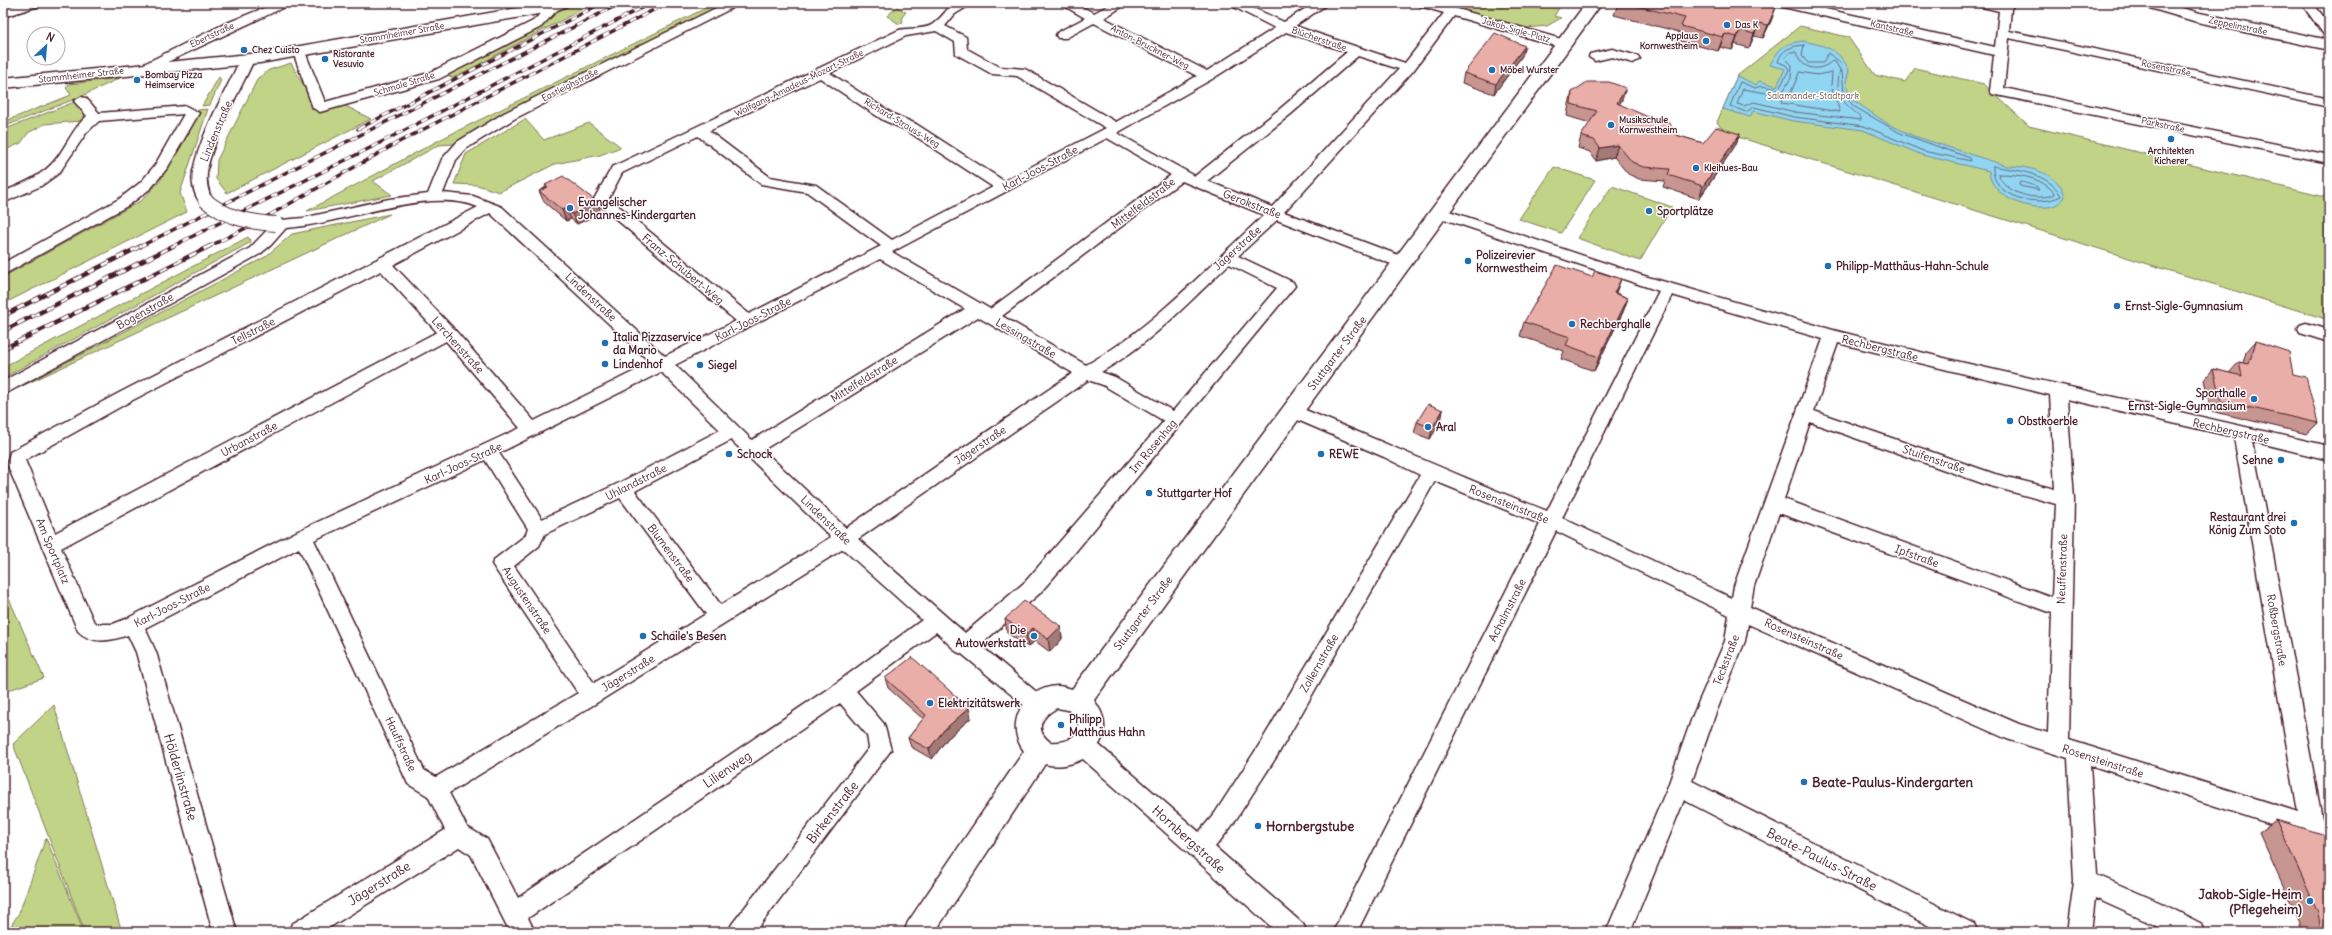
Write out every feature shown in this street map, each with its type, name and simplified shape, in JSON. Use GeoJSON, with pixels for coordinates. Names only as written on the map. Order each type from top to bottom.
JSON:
{"type":"FeatureCollection","features":[{"type":"Feature","properties":{"kind":"main road","name":"Stuttgarter Straße"},"geometry":{"type":"LineString","coordinates":[[1078,701],[1292,411],[1404,263],[1594,3]]}},
{"type":"Feature","properties":{"kind":"main road","name":"Zeppelinstraße"},"geometry":{"type":"LineString","coordinates":[[2148,3],[2204,18],[2329,43]]}},
{"type":"Feature","properties":{"kind":"main road","name":"Zeppelinstraße"},"geometry":{"type":"LineString","coordinates":[[2178,3],[2315,36],[2329,43]]}},
{"type":"Feature","properties":{"kind":"main road","name":"Stammheimer Straße"},"geometry":{"type":"LineString","coordinates":[[3,83],[247,60],[558,5]]}},
{"type":"Feature","properties":{"kind":"main road"},"geometry":{"type":"LineString","coordinates":[[1057,697],[1078,701],[1088,709],[1093,721],[1091,734],[1083,745],[1074,751],[1063,755],[1051,754],[1040,750],[1031,741],[1027,729],[1030,716],[1038,705],[1057,697]]}},
{"type":"Feature","properties":{"kind":"main road"},"geometry":{"type":"LineString","coordinates":[[918,932],[997,811],[1040,750]]}},
{"type":"Feature","properties":{"kind":"street"},"geometry":{"type":"LineString","coordinates":[[3,13],[35,3]]}},
{"type":"Feature","properties":{"kind":"street","name":"Ebertstraße"},"geometry":{"type":"LineString","coordinates":[[139,70],[226,28],[286,3]]}},
{"type":"Feature","properties":{"kind":"street","name":"Eastleighstraße"},"geometry":{"type":"LineString","coordinates":[[433,198],[450,159],[462,145],[509,116],[736,3]]}},
{"type":"Feature","properties":{"kind":"street"},"geometry":{"type":"LineString","coordinates":[[937,27],[950,11],[967,3]]}},
{"type":"Feature","properties":{"kind":"street","name":"Anton-Bruckner-Weg"},"geometry":{"type":"LineString","coordinates":[[1065,3],[1207,76]]}},
{"type":"Feature","properties":{"kind":"street","name":"Anton-Bruckner-Weg"},"geometry":{"type":"LineString","coordinates":[[1062,35],[1122,3]]}},
{"type":"Feature","properties":{"kind":"street","name":"Blücherstraße"},"geometry":{"type":"LineString","coordinates":[[1232,3],[1284,27],[1355,52],[1408,68]]}},
{"type":"Feature","properties":{"kind":"street","name":"Karl-Joos-Straße"},"geometry":{"type":"LineString","coordinates":[[102,634],[133,625],[303,537],[488,451],[748,322],[1111,130],[1207,76],[1323,3]]}},
{"type":"Feature","properties":{"kind":"street","name":"Jakob-Sigle-Platz"},"geometry":{"type":"LineString","coordinates":[[1424,3],[1563,44]]}},
{"type":"Feature","properties":{"kind":"street","name":"Kantstraße"},"geometry":{"type":"LineString","coordinates":[[1783,3],[2000,52]]}},
{"type":"Feature","properties":{"kind":"street"},"geometry":{"type":"LineString","coordinates":[[1982,3],[2007,6],[2000,52]]}},
{"type":"Feature","properties":{"kind":"street"},"geometry":{"type":"LineString","coordinates":[[2307,3],[2329,33]]}},
{"type":"Feature","properties":{"kind":"street","name":"Schmale Straße"},"geometry":{"type":"LineString","coordinates":[[299,52],[320,108],[434,76],[537,24],[558,5]]}},
{"type":"Feature","properties":{"kind":"street","name":"Jägerstraße"},"geometry":{"type":"LineString","coordinates":[[436,789],[591,696],[845,538],[1086,373],[1113,358],[1164,316],[1275,213],[1408,68],[1452,12]]}},
{"type":"Feature","properties":{"kind":"street","name":"Wolfgang-Amadeus-Mozart-Straße"},"geometry":{"type":"LineString","coordinates":[[630,164],[903,33],[937,27]]}},
{"type":"Feature","properties":{"kind":"street","name":"Gerokstraße"},"geometry":{"type":"LineString","coordinates":[[937,27],[961,40],[961,51],[997,71],[1020,72],[1181,175],[1404,263]]}},
{"type":"Feature","properties":{"kind":"street","name":"Rosenstraße"},"geometry":{"type":"LineString","coordinates":[[2002,33],[2329,103]]}},
{"type":"Feature","properties":{"kind":"street"},"geometry":{"type":"LineString","coordinates":[[1197,182],[1286,111],[1355,52]]}},
{"type":"Feature","properties":{"kind":"street","name":"Parkstraße"},"geometry":{"type":"LineString","coordinates":[[2000,52],[1997,91],[2329,159]]}},
{"type":"Feature","properties":{"kind":"street"},"geometry":{"type":"LineString","coordinates":[[1595,57],[1612,53],[1633,58]]}},
{"type":"Feature","properties":{"kind":"street","name":"Lindenstraße"},"geometry":{"type":"LineString","coordinates":[[247,60],[208,146],[200,172],[200,188],[205,200],[215,209],[228,216],[251,222],[279,224],[317,221],[433,198],[465,198],[490,206],[507,219],[663,364],[845,538],[936,621],[964,646],[1038,705]]}},
{"type":"Feature","properties":{"kind":"street","name":"Richard-Strauss-Weg"},"geometry":{"type":"LineString","coordinates":[[821,72],[888,117],[911,127],[1003,187]]}},
{"type":"Feature","properties":{"kind":"street"},"geometry":{"type":"LineString","coordinates":[[81,101],[95,117]]}},
{"type":"Feature","properties":{"kind":"street"},"geometry":{"type":"LineString","coordinates":[[3,198],[40,181],[55,170],[86,123],[95,117],[133,113],[190,111],[192,113],[161,167],[146,185],[124,202],[3,270]]}},
{"type":"Feature","properties":{"kind":"street","name":"Lessingstraße"},"geometry":{"type":"LineString","coordinates":[[700,131],[766,181],[811,188],[885,249],[984,313],[1086,373],[1109,381],[1175,420]]}},
{"type":"Feature","properties":{"kind":"street","name":"Franz-Schubert-Weg"},"geometry":{"type":"LineString","coordinates":[[630,164],[617,170],[600,199],[748,322]]}},
{"type":"Feature","properties":{"kind":"street","name":"Mittelfeldstraße"},"geometry":{"type":"LineString","coordinates":[[751,449],[984,313],[1181,175]]}},
{"type":"Feature","properties":{"kind":"street","name":"Tellstraße"},"geometry":{"type":"LineString","coordinates":[[16,457],[123,398],[475,216],[490,206]]}},
{"type":"Feature","properties":{"kind":"street","name":"Rechbergstraße"},"geometry":{"type":"LineString","coordinates":[[1440,213],[1668,288],[1832,336],[2058,392],[2329,453]]}},
{"type":"Feature","properties":{"kind":"street","name":"Bogenstraße"},"geometry":{"type":"LineString","coordinates":[[3,389],[255,251],[266,242],[279,224]]}},
{"type":"Feature","properties":{"kind":"street","name":"Im Rosenhag"},"geometry":{"type":"LineString","coordinates":[[964,646],[1032,588],[1287,286],[1227,257]]}},
{"type":"Feature","properties":{"kind":"street","name":"Lerchenstraße"},"geometry":{"type":"LineString","coordinates":[[382,263],[448,333],[531,429]]}},
{"type":"Feature","properties":{"kind":"street","name":"Achalmstraße"},"geometry":{"type":"LineString","coordinates":[[1345,932],[1668,288]]}},
{"type":"Feature","properties":{"kind":"street"},"geometry":{"type":"LineString","coordinates":[[2306,329],[2329,336]]}},
{"type":"Feature","properties":{"kind":"street","name":"Urbanstraße"},"geometry":{"type":"LineString","coordinates":[[50,545],[448,333]]}},
{"type":"Feature","properties":{"kind":"street","name":"Teckstraße"},"geometry":{"type":"LineString","coordinates":[[1618,932],[1679,786],[1704,715],[1735,640],[1744,586],[1832,336]]}},
{"type":"Feature","properties":{"kind":"street","name":"Neuffenstraße"},"geometry":{"type":"LineString","coordinates":[[2058,392],[2065,499],[2061,608],[2068,750],[2086,882],[2079,932]]}},
{"type":"Feature","properties":{"kind":"street","name":"Rosensteinstraße"},"geometry":{"type":"LineString","coordinates":[[1292,411],[1390,452],[1431,472],[1552,521],[1741,610],[1935,698],[2015,732],[2321,829]]}},
{"type":"Feature","properties":{"kind":"street","name":"Stuifenstraße"},"geometry":{"type":"LineString","coordinates":[[1805,414],[1993,480],[2065,499]]}},
{"type":"Feature","properties":{"kind":"street","name":"Uhlandstraße"},"geometry":{"type":"LineString","coordinates":[[538,529],[623,490],[733,431]]}},
{"type":"Feature","properties":{"kind":"street","name":"Roßbergstraße"},"geometry":{"type":"LineString","coordinates":[[2242,434],[2321,829]]}},
{"type":"Feature","properties":{"kind":"street"},"geometry":{"type":"LineString","coordinates":[[488,451],[538,529]]}},
{"type":"Feature","properties":{"kind":"street","name":"Am Sportplatz"},"geometry":{"type":"LineString","coordinates":[[16,457],[16,464],[85,624],[92,632],[102,634]]}},
{"type":"Feature","properties":{"kind":"street","name":"Zollernstraße"},"geometry":{"type":"LineString","coordinates":[[1199,849],[1222,820],[1269,749],[1431,472]]}},
{"type":"Feature","properties":{"kind":"street","name":"Blumenstraße"},"geometry":{"type":"LineString","coordinates":[[623,490],[718,616]]}},
{"type":"Feature","properties":{"kind":"street","name":"Ipfstraße"},"geometry":{"type":"LineString","coordinates":[[1773,503],[2061,608]]}},
{"type":"Feature","properties":{"kind":"street","name":"Augustenstraße"},"geometry":{"type":"LineString","coordinates":[[538,529],[532,542],[502,564],[591,696]]}},
{"type":"Feature","properties":{"kind":"street","name":"Hauffstraße"},"geometry":{"type":"LineString","coordinates":[[303,537],[416,777],[436,789]]}},
{"type":"Feature","properties":{"kind":"street","name":"Lilienweg"},"geometry":{"type":"LineString","coordinates":[[519,923],[936,621]]}},
{"type":"Feature","properties":{"kind":"street","name":"Hölderlinstraße"},"geometry":{"type":"LineString","coordinates":[[133,625],[146,652],[225,932]]}},
{"type":"Feature","properties":{"kind":"street","name":"Birkenstraße"},"geometry":{"type":"LineString","coordinates":[[740,932],[880,750],[877,731],[842,690]]}},
{"type":"Feature","properties":{"kind":"street","name":"Hornbergstraße"},"geometry":{"type":"LineString","coordinates":[[1083,745],[1199,849],[1295,932]]}},
{"type":"Feature","properties":{"kind":"street","name":"Beate-Paulus-Straße"},"geometry":{"type":"LineString","coordinates":[[1679,786],[1966,932]]}},
{"type":"Feature","properties":{"kind":"street"},"geometry":{"type":"LineString","coordinates":[[436,789],[459,834],[479,847],[519,923]]}},
{"type":"Feature","properties":{"kind":"street","name":"Jägerstraße"},"geometry":{"type":"LineString","coordinates":[[300,932],[459,834]]}},
{"type":"Feature","properties":{"kind":"street"},"geometry":{"type":"LineString","coordinates":[[2086,882],[2153,911],[2194,932]]}},
{"type":"Feature","properties":{"kind":"green space"},"geometry":{"type":"Polygon","coordinates":[[[573,3],[594,3],[453,78],[444,73],[539,24],[560,9],[573,3]]]}},
{"type":"Feature","properties":{"kind":"green space"},"geometry":{"type":"Polygon","coordinates":[[[716,3],[730,3],[510,110],[478,128],[454,144],[439,145],[373,181],[392,195],[307,211],[445,137],[716,3]]]}},
{"type":"Feature","properties":{"kind":"green space"},"geometry":{"type":"Polygon","coordinates":[[[1437,3],[1552,3],[1561,5],[1554,16],[1561,18],[1547,26],[1526,28],[1437,3]]]}},
{"type":"Feature","properties":{"kind":"green space"},"geometry":{"type":"Polygon","coordinates":[[[897,7],[906,12],[902,17],[903,22],[899,24],[887,16],[897,7]]]}},
{"type":"Feature","properties":{"kind":"green space","name":"Salamander-Stadtpark"},"geometry":{"type":"Polygon","coordinates":[[[1800,26],[1848,37],[1875,75],[1905,82],[1915,68],[1984,84],[2029,126],[2329,198],[2329,320],[1725,133],[1717,122],[1737,76],[1800,26]]]}},
{"type":"Feature","properties":{"kind":"green space"},"geometry":{"type":"Polygon","coordinates":[[[291,63],[317,109],[342,104],[371,119],[227,193],[216,179],[217,160],[258,78],[269,70],[291,63]]]}},
{"type":"Feature","properties":{"kind":"green space"},"geometry":{"type":"Polygon","coordinates":[[[219,77],[221,80],[210,105],[202,106],[219,77]]]}},
{"type":"Feature","properties":{"kind":"green space"},"geometry":{"type":"Polygon","coordinates":[[[120,78],[80,97],[3,127],[3,122],[71,95],[66,88],[69,84],[120,78]]]}},
{"type":"Feature","properties":{"kind":"green space"},"geometry":{"type":"Polygon","coordinates":[[[77,101],[88,112],[81,121],[45,124],[28,133],[21,143],[3,151],[3,130],[77,101]]]}},
{"type":"Feature","properties":{"kind":"green space"},"geometry":{"type":"Polygon","coordinates":[[[208,109],[180,193],[187,212],[3,304],[3,277],[142,200],[160,181],[198,110],[208,109]]]}},
{"type":"Feature","properties":{"kind":"green space"},"geometry":{"type":"Polygon","coordinates":[[[525,119],[544,140],[589,123],[621,147],[600,155],[555,164],[499,192],[477,185],[454,184],[466,154],[525,119]]]}},
{"type":"Feature","properties":{"kind":"green space"},"geometry":{"type":"Polygon","coordinates":[[[1554,167],[1595,180],[1561,233],[1519,219],[1554,167]]]}},
{"type":"Feature","properties":{"kind":"green space"},"geometry":{"type":"Polygon","coordinates":[[[1612,186],[1672,207],[1640,261],[1577,238],[1612,186]]]}},
{"type":"Feature","properties":{"kind":"green space"},"geometry":{"type":"Polygon","coordinates":[[[390,214],[18,388],[265,257],[292,234],[390,214]]]}},
{"type":"Feature","properties":{"kind":"green space"},"geometry":{"type":"Polygon","coordinates":[[[248,237],[251,242],[3,378],[3,367],[248,237]]]}},
{"type":"Feature","properties":{"kind":"green space"},"geometry":{"type":"Polygon","coordinates":[[[3,585],[44,678],[3,692],[3,585]]]}},
{"type":"Feature","properties":{"kind":"green space"},"geometry":{"type":"Polygon","coordinates":[[[54,705],[122,932],[85,932],[13,744],[54,705]]]}},
{"type":"Feature","properties":{"kind":"green space"},"geometry":{"type":"Polygon","coordinates":[[[46,838],[84,932],[7,932],[19,913],[46,838]]]}},
{"type":"Feature","properties":{"kind":"water"},"geometry":{"type":"Polygon","coordinates":[[[1803,41],[1825,47],[1836,52],[1849,70],[1846,82],[1850,98],[1888,124],[1914,136],[2007,166],[2024,167],[2042,172],[2057,182],[2065,197],[2053,206],[2033,207],[2004,195],[1996,188],[1991,180],[1989,171],[1922,155],[1863,130],[1793,121],[1753,111],[1750,117],[1723,109],[1737,76],[1756,85],[1759,81],[1777,86],[1785,69],[1770,65],[1773,59],[1786,45],[1803,41]]]}},
{"type":"Feature","properties":{"kind":"building"},"geometry":{"type":"Polygon","coordinates":[[[1625,3],[1758,3],[1776,7],[1768,25],[1759,23],[1754,34],[1740,30],[1737,37],[1725,34],[1723,37],[1681,26],[1685,18],[1625,3]]]}},
{"type":"Feature","properties":{"kind":"building","name":"Möbel Wurster"},"geometry":{"type":"Polygon","coordinates":[[[1495,33],[1525,46],[1496,84],[1464,73],[1495,33]]]}},
{"type":"Feature","properties":{"kind":"building"},"geometry":{"type":"Polygon","coordinates":[[[1587,82],[1609,82],[1626,88],[1617,103],[1657,121],[1669,122],[1676,135],[1703,143],[1716,127],[1740,134],[1703,186],[1668,175],[1670,169],[1643,167],[1632,162],[1618,145],[1600,148],[1594,140],[1581,136],[1597,111],[1571,104],[1572,92],[1587,82]]]}},
{"type":"Feature","properties":{"kind":"building"},"geometry":{"type":"Polygon","coordinates":[[[563,176],[597,202],[572,214],[566,208],[562,210],[539,191],[548,187],[545,185],[563,176]]]}},
{"type":"Feature","properties":{"kind":"building","name":"Rechberghalle"},"geometry":{"type":"Polygon","coordinates":[[[1557,265],[1592,277],[1595,271],[1621,279],[1614,293],[1628,298],[1599,357],[1566,345],[1570,337],[1524,322],[1557,265]]]}},
{"type":"Feature","properties":{"kind":"building","name":"Sporthalle Ernst-Sigle-Gymnasium"},"geometry":{"type":"Polygon","coordinates":[[[2256,341],[2289,352],[2293,374],[2306,377],[2318,423],[2221,401],[2213,369],[2242,376],[2239,362],[2249,364],[2256,341]]]}},
{"type":"Feature","properties":{"kind":"building"},"geometry":{"type":"Polygon","coordinates":[[[1428,404],[1443,410],[1432,428],[1417,422],[1428,404]]]}},
{"type":"Feature","properties":{"kind":"building"},"geometry":{"type":"Polygon","coordinates":[[[1024,601],[1061,626],[1048,639],[1033,628],[1026,634],[1005,619],[1024,601]]]}},
{"type":"Feature","properties":{"kind":"building","name":"Elektrizitätswerk"},"geometry":{"type":"Polygon","coordinates":[[[912,657],[969,708],[944,730],[929,749],[908,738],[926,715],[885,678],[912,657]]]}},
{"type":"Feature","properties":{"kind":"building"},"geometry":{"type":"Polygon","coordinates":[[[2276,820],[2329,836],[2329,932],[2321,932],[2318,912],[2276,820]]]}},
{"type":"Feature","properties":{"kind":"railway"},"geometry":{"type":"LineString","coordinates":[[358,129],[602,3]]}},
{"type":"Feature","properties":{"kind":"railway"},"geometry":{"type":"LineString","coordinates":[[139,247],[621,3]]}},
{"type":"Feature","properties":{"kind":"railway"},"geometry":{"type":"LineString","coordinates":[[171,247],[370,148],[651,3]]}},
{"type":"Feature","properties":{"kind":"railway"},"geometry":{"type":"LineString","coordinates":[[210,246],[252,225],[399,142],[667,3]]}},
{"type":"Feature","properties":{"kind":"railway"},"geometry":{"type":"LineString","coordinates":[[3,316],[141,246]]}},
{"type":"Feature","properties":{"kind":"railway"},"geometry":{"type":"LineString","coordinates":[[3,349],[210,246]]}},
{"type":"Feature","properties":{"kind":"railway"},"geometry":{"type":"LineString","coordinates":[[3,331],[171,247]]}},
{"type":"Feature","properties":{"kind":"place","name":"Das K"},"geometry":{"type":"Point","coordinates":[1727,25]}},
{"type":"Feature","properties":{"kind":"place","name":"Applaus Kornwestheim"},"geometry":{"type":"Point","coordinates":[1706,41]}},
{"type":"Feature","properties":{"kind":"place","name":"Chez Cuisto"},"geometry":{"type":"Point","coordinates":[244,50]}},
{"type":"Feature","properties":{"kind":"place","name":"Ristorante Vesuvio"},"geometry":{"type":"Point","coordinates":[325,59]}},
{"type":"Feature","properties":{"kind":"place","name":"Möbel Wurster"},"geometry":{"type":"Point","coordinates":[1492,70]}},
{"type":"Feature","properties":{"kind":"place","name":"Bombay Pizza Heimservice"},"geometry":{"type":"Point","coordinates":[137,80]}},
{"type":"Feature","properties":{"kind":"place","name":"Musikschule Kornwestheim"},"geometry":{"type":"Point","coordinates":[1611,125]}},
{"type":"Feature","properties":{"kind":"place","name":"Architekten Kicherer"},"geometry":{"type":"Point","coordinates":[2171,139]}},
{"type":"Feature","properties":{"kind":"place","name":"Kleihues-Bau"},"geometry":{"type":"Point","coordinates":[1696,168]}},
{"type":"Feature","properties":{"kind":"place","name":"Evangelischer Johannes-Kindergarten"},"geometry":{"type":"Point","coordinates":[570,208]}},
{"type":"Feature","properties":{"kind":"place","name":"Sportplätze"},"geometry":{"type":"Point","coordinates":[1649,211]}},
{"type":"Feature","properties":{"kind":"place","name":"Polizeirevier Kornwestheim"},"geometry":{"type":"Point","coordinates":[1468,261]}},
{"type":"Feature","properties":{"kind":"place","name":"Philipp-Matthäus-Hahn-Schule"},"geometry":{"type":"Point","coordinates":[1828,266]}},
{"type":"Feature","properties":{"kind":"place","name":"Ernst-Sigle-Gymnasium"},"geometry":{"type":"Point","coordinates":[2117,306]}},
{"type":"Feature","properties":{"kind":"place","name":"Rechberghalle"},"geometry":{"type":"Point","coordinates":[1572,324]}},
{"type":"Feature","properties":{"kind":"place","name":"Italia Pizzaservice da Mario"},"geometry":{"type":"Point","coordinates":[605,343]}},
{"type":"Feature","properties":{"kind":"place","name":"Lindenhof"},"geometry":{"type":"Point","coordinates":[605,364]}},
{"type":"Feature","properties":{"kind":"place","name":"Siegel"},"geometry":{"type":"Point","coordinates":[700,365]}},
{"type":"Feature","properties":{"kind":"place","name":"Sporthalle Ernst-Sigle-Gymnasium"},"geometry":{"type":"Point","coordinates":[2254,399]}},
{"type":"Feature","properties":{"kind":"place","name":"Obstkoerble"},"geometry":{"type":"Point","coordinates":[2010,421]}},
{"type":"Feature","properties":{"kind":"place","name":"Aral"},"geometry":{"type":"Point","coordinates":[1428,427]}},
{"type":"Feature","properties":{"kind":"place","name":"Schock"},"geometry":{"type":"Point","coordinates":[729,454]}},
{"type":"Feature","properties":{"kind":"place","name":"REWE"},"geometry":{"type":"Point","coordinates":[1321,454]}},
{"type":"Feature","properties":{"kind":"place","name":"Sehne"},"geometry":{"type":"Point","coordinates":[2281,460]}},
{"type":"Feature","properties":{"kind":"place","name":"Stuttgarter Hof"},"geometry":{"type":"Point","coordinates":[1149,493]}},
{"type":"Feature","properties":{"kind":"place","name":"Restaurant drei König Zum Soto"},"geometry":{"type":"Point","coordinates":[2294,523]}},
{"type":"Feature","properties":{"kind":"place","name":"Schaile's Besen"},"geometry":{"type":"Point","coordinates":[643,636]}},
{"type":"Feature","properties":{"kind":"place","name":"Die Autowerkstatt"},"geometry":{"type":"Point","coordinates":[1034,636]}},
{"type":"Feature","properties":{"kind":"place","name":"Elektrizitätswerk"},"geometry":{"type":"Point","coordinates":[930,703]}},
{"type":"Feature","properties":{"kind":"place","name":"Philipp Matthäus Hahn"},"geometry":{"type":"Point","coordinates":[1061,725]}},
{"type":"Feature","properties":{"kind":"place","name":"Beate-Paulus-Kindergarten"},"geometry":{"type":"Point","coordinates":[1804,782]}},
{"type":"Feature","properties":{"kind":"place","name":"Hornbergstube"},"geometry":{"type":"Point","coordinates":[1258,826]}},
{"type":"Feature","properties":{"kind":"place","name":"Jakob-Sigle-Heim (Pflegeheim)"},"geometry":{"type":"Point","coordinates":[2310,901]}}]}
